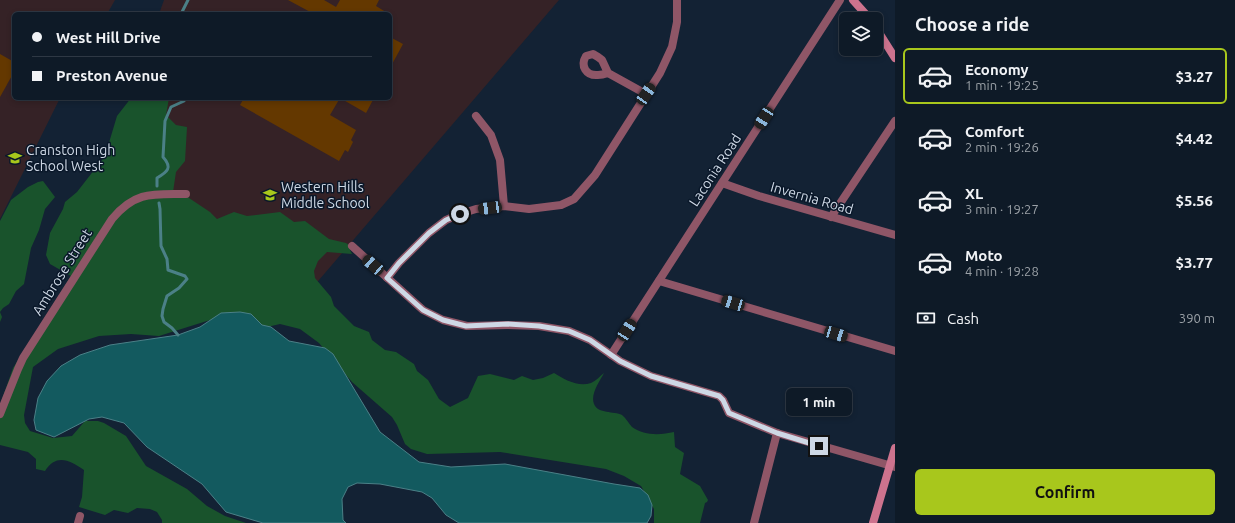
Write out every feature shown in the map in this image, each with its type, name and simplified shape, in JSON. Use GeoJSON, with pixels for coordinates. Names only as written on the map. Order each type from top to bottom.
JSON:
{"type":"FeatureCollection","features":[{"type":"Feature","properties":{"kind":"main road"},"geometry":{"type":"LineString","coordinates":[[853,0],[864,12]]}},
{"type":"Feature","properties":{"kind":"main road"},"geometry":{"type":"LineString","coordinates":[[883,39],[895,58]]}},
{"type":"Feature","properties":{"kind":"main road"},"geometry":{"type":"LineString","coordinates":[[873,523],[892,467],[895,448]]}},
{"type":"Feature","properties":{"kind":"street"},"geometry":{"type":"LineString","coordinates":[[387,278],[399,263],[429,233],[446,220],[460,214],[476,209],[504,206],[529,209],[561,205],[574,199],[595,175],[660,74],[672,47],[677,22],[677,0]]}},
{"type":"Feature","properties":{"kind":"street","name":"Laconia Road"},"geometry":{"type":"LineString","coordinates":[[611,355],[840,0]]}},
{"type":"Feature","properties":{"kind":"street"},"geometry":{"type":"LineString","coordinates":[[608,73],[646,94]]}},
{"type":"Feature","properties":{"kind":"street"},"geometry":{"type":"LineString","coordinates":[[476,116],[491,135],[500,160],[504,206]]}},
{"type":"Feature","properties":{"kind":"street"},"geometry":{"type":"LineString","coordinates":[[831,217],[895,121]]}},
{"type":"Feature","properties":{"kind":"street","name":"Invernia Road"},"geometry":{"type":"LineString","coordinates":[[722,183],[759,196],[895,235]]}},
{"type":"Feature","properties":{"kind":"street","name":"Ambrose Street"},"geometry":{"type":"LineString","coordinates":[[0,414],[23,358],[101,235],[119,210],[131,201],[142,196],[186,194]]}},
{"type":"Feature","properties":{"kind":"street"},"geometry":{"type":"LineString","coordinates":[[352,246],[423,310],[443,320],[466,326],[508,324],[539,326],[569,331],[590,340],[620,361],[651,376],[719,396],[723,400],[729,413],[777,433],[892,467]]}},
{"type":"Feature","properties":{"kind":"street"},"geometry":{"type":"LineString","coordinates":[[659,281],[895,351]]}},
{"type":"Feature","properties":{"kind":"street"},"geometry":{"type":"LineString","coordinates":[[754,523],[777,433]]}},
{"type":"Feature","properties":{"kind":"shaded area","name":"Cranston High School West"},"geometry":{"type":"Polygon","coordinates":[[[0,0],[115,0],[108,12],[12,12],[12,100],[59,100],[0,219],[0,0]]]}},
{"type":"Feature","properties":{"kind":"shaded area","name":"Western Hills Middle School"},"geometry":{"type":"Polygon","coordinates":[[[164,0],[559,0],[283,322],[176,266],[121,125],[129,100],[392,100],[392,12],[160,12],[164,0]]]}},
{"type":"Feature","properties":{"kind":"shaded area"},"geometry":{"type":"Polygon","coordinates":[[[129,100],[169,100],[166,115],[176,125],[187,127],[185,161],[176,172],[173,192],[186,196],[210,212],[217,219],[234,212],[247,216],[280,212],[294,222],[305,221],[329,239],[349,245],[352,254],[327,252],[318,261],[314,271],[315,278],[331,297],[334,306],[354,326],[369,332],[372,340],[385,350],[396,352],[414,364],[417,371],[428,380],[439,399],[450,407],[468,398],[478,376],[490,374],[514,380],[522,376],[533,380],[543,378],[554,373],[572,382],[586,384],[593,382],[604,373],[593,396],[596,407],[603,411],[622,415],[632,427],[642,432],[664,434],[674,432],[675,447],[684,453],[680,474],[700,486],[708,500],[705,503],[700,523],[654,523],[654,509],[641,486],[624,476],[606,469],[500,452],[427,454],[411,449],[405,444],[392,417],[352,382],[319,343],[300,329],[280,324],[241,333],[218,322],[210,320],[159,336],[131,334],[99,336],[58,349],[33,367],[24,415],[25,423],[30,431],[53,438],[72,436],[85,421],[98,421],[104,423],[126,436],[146,466],[187,489],[207,506],[225,516],[246,523],[162,523],[162,520],[157,512],[150,509],[137,508],[128,513],[114,510],[105,515],[79,507],[82,497],[84,470],[74,463],[63,460],[58,460],[49,465],[45,471],[36,469],[36,459],[28,452],[0,445],[0,405],[13,368],[71,276],[50,264],[46,255],[50,233],[63,209],[65,202],[77,192],[105,156],[117,116],[129,100]]]}},
{"type":"Feature","properties":{"kind":"shaded area"},"geometry":{"type":"Polygon","coordinates":[[[43,181],[55,197],[45,209],[39,230],[31,248],[24,284],[16,291],[9,304],[0,312],[0,221],[11,200],[28,187],[43,181]]]}},
{"type":"Feature","properties":{"kind":"shaded area"},"geometry":{"type":"Polygon","coordinates":[[[240,312],[251,314],[262,325],[271,327],[289,341],[325,348],[333,354],[380,432],[419,462],[451,467],[505,464],[640,488],[648,495],[652,505],[651,516],[647,523],[459,523],[446,515],[432,498],[422,492],[380,484],[357,483],[348,487],[342,499],[343,520],[346,523],[263,523],[226,512],[202,484],[147,447],[124,423],[102,417],[89,419],[54,437],[36,430],[34,420],[38,398],[47,381],[61,366],[80,355],[110,345],[178,335],[200,327],[221,313],[240,312]]]}},
{"type":"Feature","properties":{"kind":"building"},"geometry":{"type":"Polygon","coordinates":[[[288,0],[324,0],[336,7],[340,0],[379,0],[376,6],[386,12],[310,12],[288,0]]]}},
{"type":"Feature","properties":{"kind":"building"},"geometry":{"type":"Polygon","coordinates":[[[392,38],[403,44],[392,64],[392,38]]]}},
{"type":"Feature","properties":{"kind":"building"},"geometry":{"type":"Polygon","coordinates":[[[0,54],[12,61],[12,76],[0,97],[0,54]]]}},
{"type":"Feature","properties":{"kind":"building","name":"Western Hills Middle School"},"geometry":{"type":"Polygon","coordinates":[[[243,100],[339,100],[330,115],[356,130],[351,140],[353,142],[348,152],[345,150],[339,161],[240,105],[243,100]]]}},
{"type":"Feature","properties":{"kind":"building"},"geometry":{"type":"Polygon","coordinates":[[[343,100],[373,100],[366,113],[343,100]]]}},
{"type":"Feature","properties":{"kind":"waterway"},"geometry":{"type":"LineString","coordinates":[[182,12],[188,0]]}},
{"type":"Feature","properties":{"kind":"waterway"},"geometry":{"type":"LineString","coordinates":[[157,186],[157,178],[164,174],[168,169],[168,164],[163,157],[165,121],[171,107],[184,100]]}},
{"type":"Feature","properties":{"kind":"waterway"},"geometry":{"type":"LineString","coordinates":[[159,203],[161,246],[167,259],[168,270],[185,276],[187,279],[179,288],[167,296],[163,309],[162,316],[164,322],[178,335]]}},
{"type":"Feature","properties":{"kind":"place","name":"Cranston High School West"},"geometry":{"type":"Point","coordinates":[15,158]}},
{"type":"Feature","properties":{"kind":"place","name":"Western Hills Middle School"},"geometry":{"type":"Point","coordinates":[270,195]}},
{"type":"Feature","properties":{"kind":"route"},"geometry":{"type":"LineString","coordinates":[[460,214],[446,220],[429,233],[399,263],[387,278],[423,310],[443,320],[466,326],[508,324],[539,326],[569,331],[590,340],[620,361],[651,376],[719,396],[723,400],[729,413],[777,433],[819,446]]}}]}
